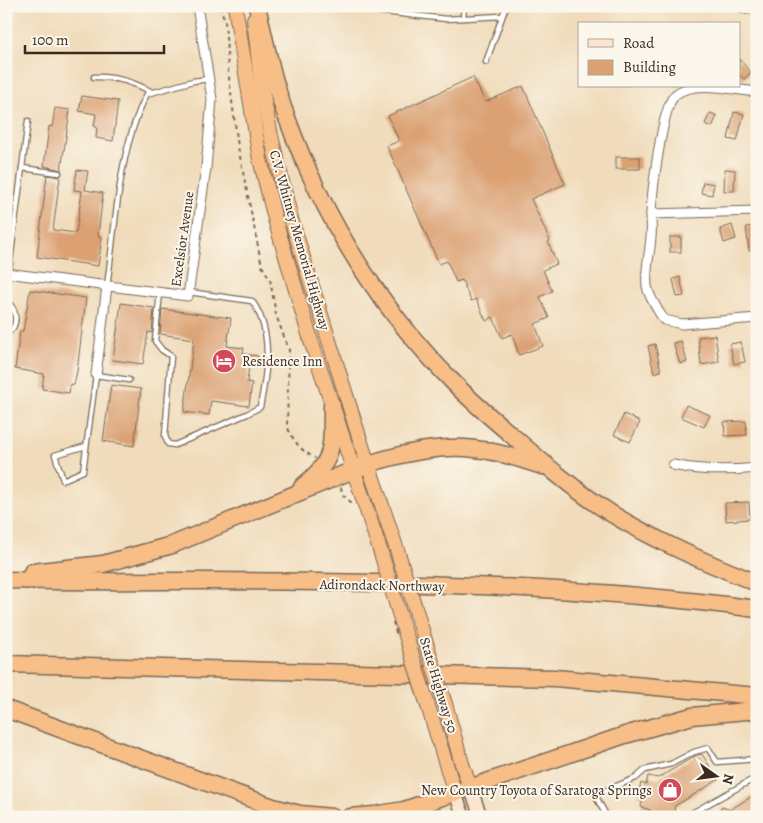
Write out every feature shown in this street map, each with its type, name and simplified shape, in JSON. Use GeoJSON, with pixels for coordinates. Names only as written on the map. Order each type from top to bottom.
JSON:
{"type":"FeatureCollection","features":[{"type":"Feature","properties":{"kind":"highway","name":"C.V. Whitney Memorial Highway"},"geometry":{"type":"LineString","coordinates":[[235,6],[260,159],[295,291],[381,553]]}},
{"type":"Feature","properties":{"kind":"highway","name":"C.V. Whitney Memorial Highway"},"geometry":{"type":"LineString","coordinates":[[252,6],[262,90],[270,136],[354,470],[398,553]]}},
{"type":"Feature","properties":{"kind":"highway"},"geometry":{"type":"LineString","coordinates":[[257,6],[275,84],[287,118],[328,213],[373,288],[435,364],[470,398],[578,491],[613,514],[682,552],[757,583]]}},
{"type":"Feature","properties":{"kind":"highway"},"geometry":{"type":"LineString","coordinates":[[288,499],[317,475],[326,462],[331,448],[332,405]]}},
{"type":"Feature","properties":{"kind":"highway"},"geometry":{"type":"LineString","coordinates":[[6,574],[103,564],[141,555],[172,545],[288,499],[354,470],[402,455],[449,448],[470,449],[511,456],[549,468]]}},
{"type":"Feature","properties":{"kind":"highway","name":"State Highway 50"},"geometry":{"type":"LineString","coordinates":[[381,553],[395,615],[428,706],[455,794]]}},
{"type":"Feature","properties":{"kind":"highway","name":"State Highway 50"},"geometry":{"type":"LineString","coordinates":[[398,553],[470,787]]}},
{"type":"Feature","properties":{"kind":"highway","name":"Adirondack Northway"},"geometry":{"type":"LineString","coordinates":[[6,580],[511,588],[626,594],[757,609]]}},
{"type":"Feature","properties":{"kind":"highway"},"geometry":{"type":"LineString","coordinates":[[6,664],[555,678],[757,696]]}},
{"type":"Feature","properties":{"kind":"highway"},"geometry":{"type":"LineString","coordinates":[[6,709],[274,807],[300,814],[332,817]]}},
{"type":"Feature","properties":{"kind":"highway"},"geometry":{"type":"LineString","coordinates":[[350,817],[404,810],[455,794],[596,743],[692,716],[757,710]]}},
{"type":"Feature","properties":{"kind":"main road","name":"State Highway 50"},"geometry":{"type":"LineString","coordinates":[[470,787],[481,817]]}},
{"type":"Feature","properties":{"kind":"main road","name":"State Highway 50"},"geometry":{"type":"LineString","coordinates":[[455,794],[464,817]]}},
{"type":"Feature","properties":{"kind":"street","name":"Excelsior Avenue"},"geometry":{"type":"LineString","coordinates":[[7,273],[188,296],[206,168],[212,99],[197,6]]}},
{"type":"Feature","properties":{"kind":"street"},"geometry":{"type":"LineString","coordinates":[[741,6],[745,9],[757,9]]}},
{"type":"Feature","properties":{"kind":"street"},"geometry":{"type":"LineString","coordinates":[[688,88],[675,95],[669,102],[666,110],[651,214],[651,237],[646,268],[648,288],[664,320],[682,324],[757,318]]}},
{"type":"Feature","properties":{"kind":"street"},"geometry":{"type":"LineString","coordinates":[[717,88],[757,92]]}},
{"type":"Feature","properties":{"kind":"street"},"geometry":{"type":"LineString","coordinates":[[651,214],[757,211]]}},
{"type":"Feature","properties":{"kind":"street"},"geometry":{"type":"LineString","coordinates":[[96,375],[107,286]]}},
{"type":"Feature","properties":{"kind":"street"},"geometry":{"type":"LineString","coordinates":[[673,465],[692,469],[713,470],[757,468]]}},
{"type":"Feature","properties":{"kind":"lane"},"geometry":{"type":"LineString","coordinates":[[355,6],[366,10],[446,19],[502,16]]}},
{"type":"Feature","properties":{"kind":"lane"},"geometry":{"type":"LineString","coordinates":[[463,18],[464,6]]}},
{"type":"Feature","properties":{"kind":"lane"},"geometry":{"type":"LineString","coordinates":[[486,62],[505,7]]}},
{"type":"Feature","properties":{"kind":"lane"},"geometry":{"type":"LineString","coordinates":[[94,77],[112,78],[140,85],[152,92]]}},
{"type":"Feature","properties":{"kind":"lane"},"geometry":{"type":"LineString","coordinates":[[107,286],[124,160],[139,110],[147,94],[209,79]]}},
{"type":"Feature","properties":{"kind":"lane"},"geometry":{"type":"LineString","coordinates":[[6,293],[7,273],[28,121]]}},
{"type":"Feature","properties":{"kind":"lane"},"geometry":{"type":"LineString","coordinates":[[22,168],[59,173]]}},
{"type":"Feature","properties":{"kind":"lane"},"geometry":{"type":"LineString","coordinates":[[160,292],[155,341],[162,350],[171,356],[165,436],[168,444],[175,446],[260,407],[268,357],[265,331],[258,310],[252,301],[189,292]]}},
{"type":"Feature","properties":{"kind":"lane"},"geometry":{"type":"LineString","coordinates":[[6,301],[11,304],[16,318],[14,326],[10,332],[6,333]]}},
{"type":"Feature","properties":{"kind":"lane"},"geometry":{"type":"LineString","coordinates":[[86,446],[55,455],[63,480],[83,471],[96,375],[129,380]]}},
{"type":"Feature","properties":{"kind":"lane"},"geometry":{"type":"LineString","coordinates":[[607,817],[595,795],[636,778],[645,770],[671,764],[694,752],[708,748],[717,762],[757,759]]}},
{"type":"Feature","properties":{"kind":"lane"},"geometry":{"type":"LineString","coordinates":[[690,817],[692,813],[757,777]]}},
{"type":"Feature","properties":{"kind":"path"},"geometry":{"type":"LineString","coordinates":[[219,6],[225,20],[228,70],[238,147],[262,266],[270,280],[276,315],[289,350],[287,426],[292,438],[303,452],[326,462]]}},
{"type":"Feature","properties":{"kind":"path"},"geometry":{"type":"LineString","coordinates":[[353,505],[342,494],[354,470]]}},
{"type":"Feature","properties":{"kind":"path"},"geometry":{"type":"LineString","coordinates":[[395,615],[404,643]]}},
{"type":"Feature","properties":{"kind":"building"},"geometry":{"type":"Polygon","coordinates":[[[740,60],[751,72],[744,79],[740,75],[740,60]]]}},
{"type":"Feature","properties":{"kind":"building"},"geometry":{"type":"Polygon","coordinates":[[[473,77],[485,102],[523,86],[565,184],[531,199],[550,241],[548,242],[557,264],[543,270],[552,291],[540,297],[549,318],[535,324],[543,346],[519,355],[512,334],[502,338],[493,317],[486,321],[476,299],[471,301],[462,280],[456,282],[447,261],[439,264],[387,146],[399,141],[388,116],[473,77]]]}},
{"type":"Feature","properties":{"kind":"building"},"geometry":{"type":"Polygon","coordinates":[[[82,96],[118,101],[113,141],[96,138],[97,127],[94,127],[96,114],[79,111],[82,96]]]}},
{"type":"Feature","properties":{"kind":"building"},"geometry":{"type":"Polygon","coordinates":[[[55,108],[70,110],[61,170],[44,166],[49,126],[52,127],[55,108]]]}},
{"type":"Feature","properties":{"kind":"building"},"geometry":{"type":"Polygon","coordinates":[[[734,112],[744,114],[737,141],[728,139],[734,112]]]}},
{"type":"Feature","properties":{"kind":"building"},"geometry":{"type":"Polygon","coordinates":[[[710,113],[717,116],[712,127],[705,124],[710,113]]]}},
{"type":"Feature","properties":{"kind":"building"},"geometry":{"type":"Polygon","coordinates":[[[616,157],[640,157],[640,169],[616,169],[616,157]]]}},
{"type":"Feature","properties":{"kind":"building"},"geometry":{"type":"Polygon","coordinates":[[[725,169],[735,170],[734,191],[724,191],[725,169]]]}},
{"type":"Feature","properties":{"kind":"building"},"geometry":{"type":"Polygon","coordinates":[[[77,170],[88,171],[85,190],[103,193],[98,236],[102,237],[98,266],[37,257],[47,175],[60,177],[53,230],[76,233],[82,191],[74,190],[77,170]]]}},
{"type":"Feature","properties":{"kind":"building"},"geometry":{"type":"Polygon","coordinates":[[[703,182],[714,184],[712,195],[701,193],[703,182]]]}},
{"type":"Feature","properties":{"kind":"building"},"geometry":{"type":"Polygon","coordinates":[[[732,225],[736,239],[724,243],[720,229],[732,225]]]}},
{"type":"Feature","properties":{"kind":"building"},"geometry":{"type":"Polygon","coordinates":[[[754,226],[757,250],[749,251],[746,227],[754,226]]]}},
{"type":"Feature","properties":{"kind":"building"},"geometry":{"type":"Polygon","coordinates":[[[670,237],[681,237],[681,252],[670,252],[670,237]]]}},
{"type":"Feature","properties":{"kind":"building"},"geometry":{"type":"Polygon","coordinates":[[[680,277],[684,296],[677,297],[673,279],[680,277]]]}},
{"type":"Feature","properties":{"kind":"building"},"geometry":{"type":"Polygon","coordinates":[[[30,290],[86,298],[77,371],[74,385],[70,384],[69,393],[42,389],[44,374],[15,369],[20,331],[23,331],[30,290]]]}},
{"type":"Feature","properties":{"kind":"building"},"geometry":{"type":"Polygon","coordinates":[[[121,303],[154,308],[152,333],[148,332],[143,364],[113,360],[121,303]]]}},
{"type":"Feature","properties":{"kind":"building","name":"Residence Inn"},"geometry":{"type":"Polygon","coordinates":[[[162,309],[231,318],[227,346],[244,348],[243,354],[258,356],[256,367],[249,366],[247,382],[252,383],[249,406],[211,401],[209,415],[184,412],[194,339],[160,334],[162,309]]]}},
{"type":"Feature","properties":{"kind":"building"},"geometry":{"type":"Polygon","coordinates":[[[715,335],[719,362],[701,365],[698,337],[715,335]]]}},
{"type":"Feature","properties":{"kind":"building"},"geometry":{"type":"Polygon","coordinates":[[[681,341],[687,362],[680,364],[673,343],[681,341]]]}},
{"type":"Feature","properties":{"kind":"building"},"geometry":{"type":"Polygon","coordinates":[[[741,342],[745,362],[734,364],[730,344],[741,342]]]}},
{"type":"Feature","properties":{"kind":"building"},"geometry":{"type":"Polygon","coordinates":[[[655,344],[661,371],[654,373],[648,346],[655,344]]]}},
{"type":"Feature","properties":{"kind":"building"},"geometry":{"type":"Polygon","coordinates":[[[111,385],[141,389],[134,446],[103,441],[111,385]]]}},
{"type":"Feature","properties":{"kind":"building"},"geometry":{"type":"Polygon","coordinates":[[[686,405],[710,415],[704,427],[681,417],[686,405]]]}},
{"type":"Feature","properties":{"kind":"building"},"geometry":{"type":"Polygon","coordinates":[[[624,414],[640,422],[630,442],[614,435],[624,414]]]}},
{"type":"Feature","properties":{"kind":"building"},"geometry":{"type":"Polygon","coordinates":[[[746,421],[747,435],[725,436],[724,422],[746,421]]]}},
{"type":"Feature","properties":{"kind":"building"},"geometry":{"type":"Polygon","coordinates":[[[749,502],[750,519],[726,521],[725,503],[749,502]]]}},
{"type":"Feature","properties":{"kind":"building","name":"New Country Toyota of Saratoga Springs"},"geometry":{"type":"Polygon","coordinates":[[[702,754],[718,780],[675,806],[673,816],[662,813],[661,817],[649,817],[650,810],[641,807],[643,797],[638,796],[641,783],[646,785],[648,776],[658,778],[697,755],[702,754]]]}},
{"type":"Feature","properties":{"kind":"building"},"geometry":{"type":"Polygon","coordinates":[[[757,793],[757,817],[718,817],[722,807],[730,810],[757,793]]]}},
{"type":"Feature","properties":{"kind":"place","name":"Residence Inn"},"geometry":{"type":"Point","coordinates":[224,361]}},
{"type":"Feature","properties":{"kind":"place","name":"New Country Toyota of Saratoga Springs"},"geometry":{"type":"Point","coordinates":[670,790]}}]}
